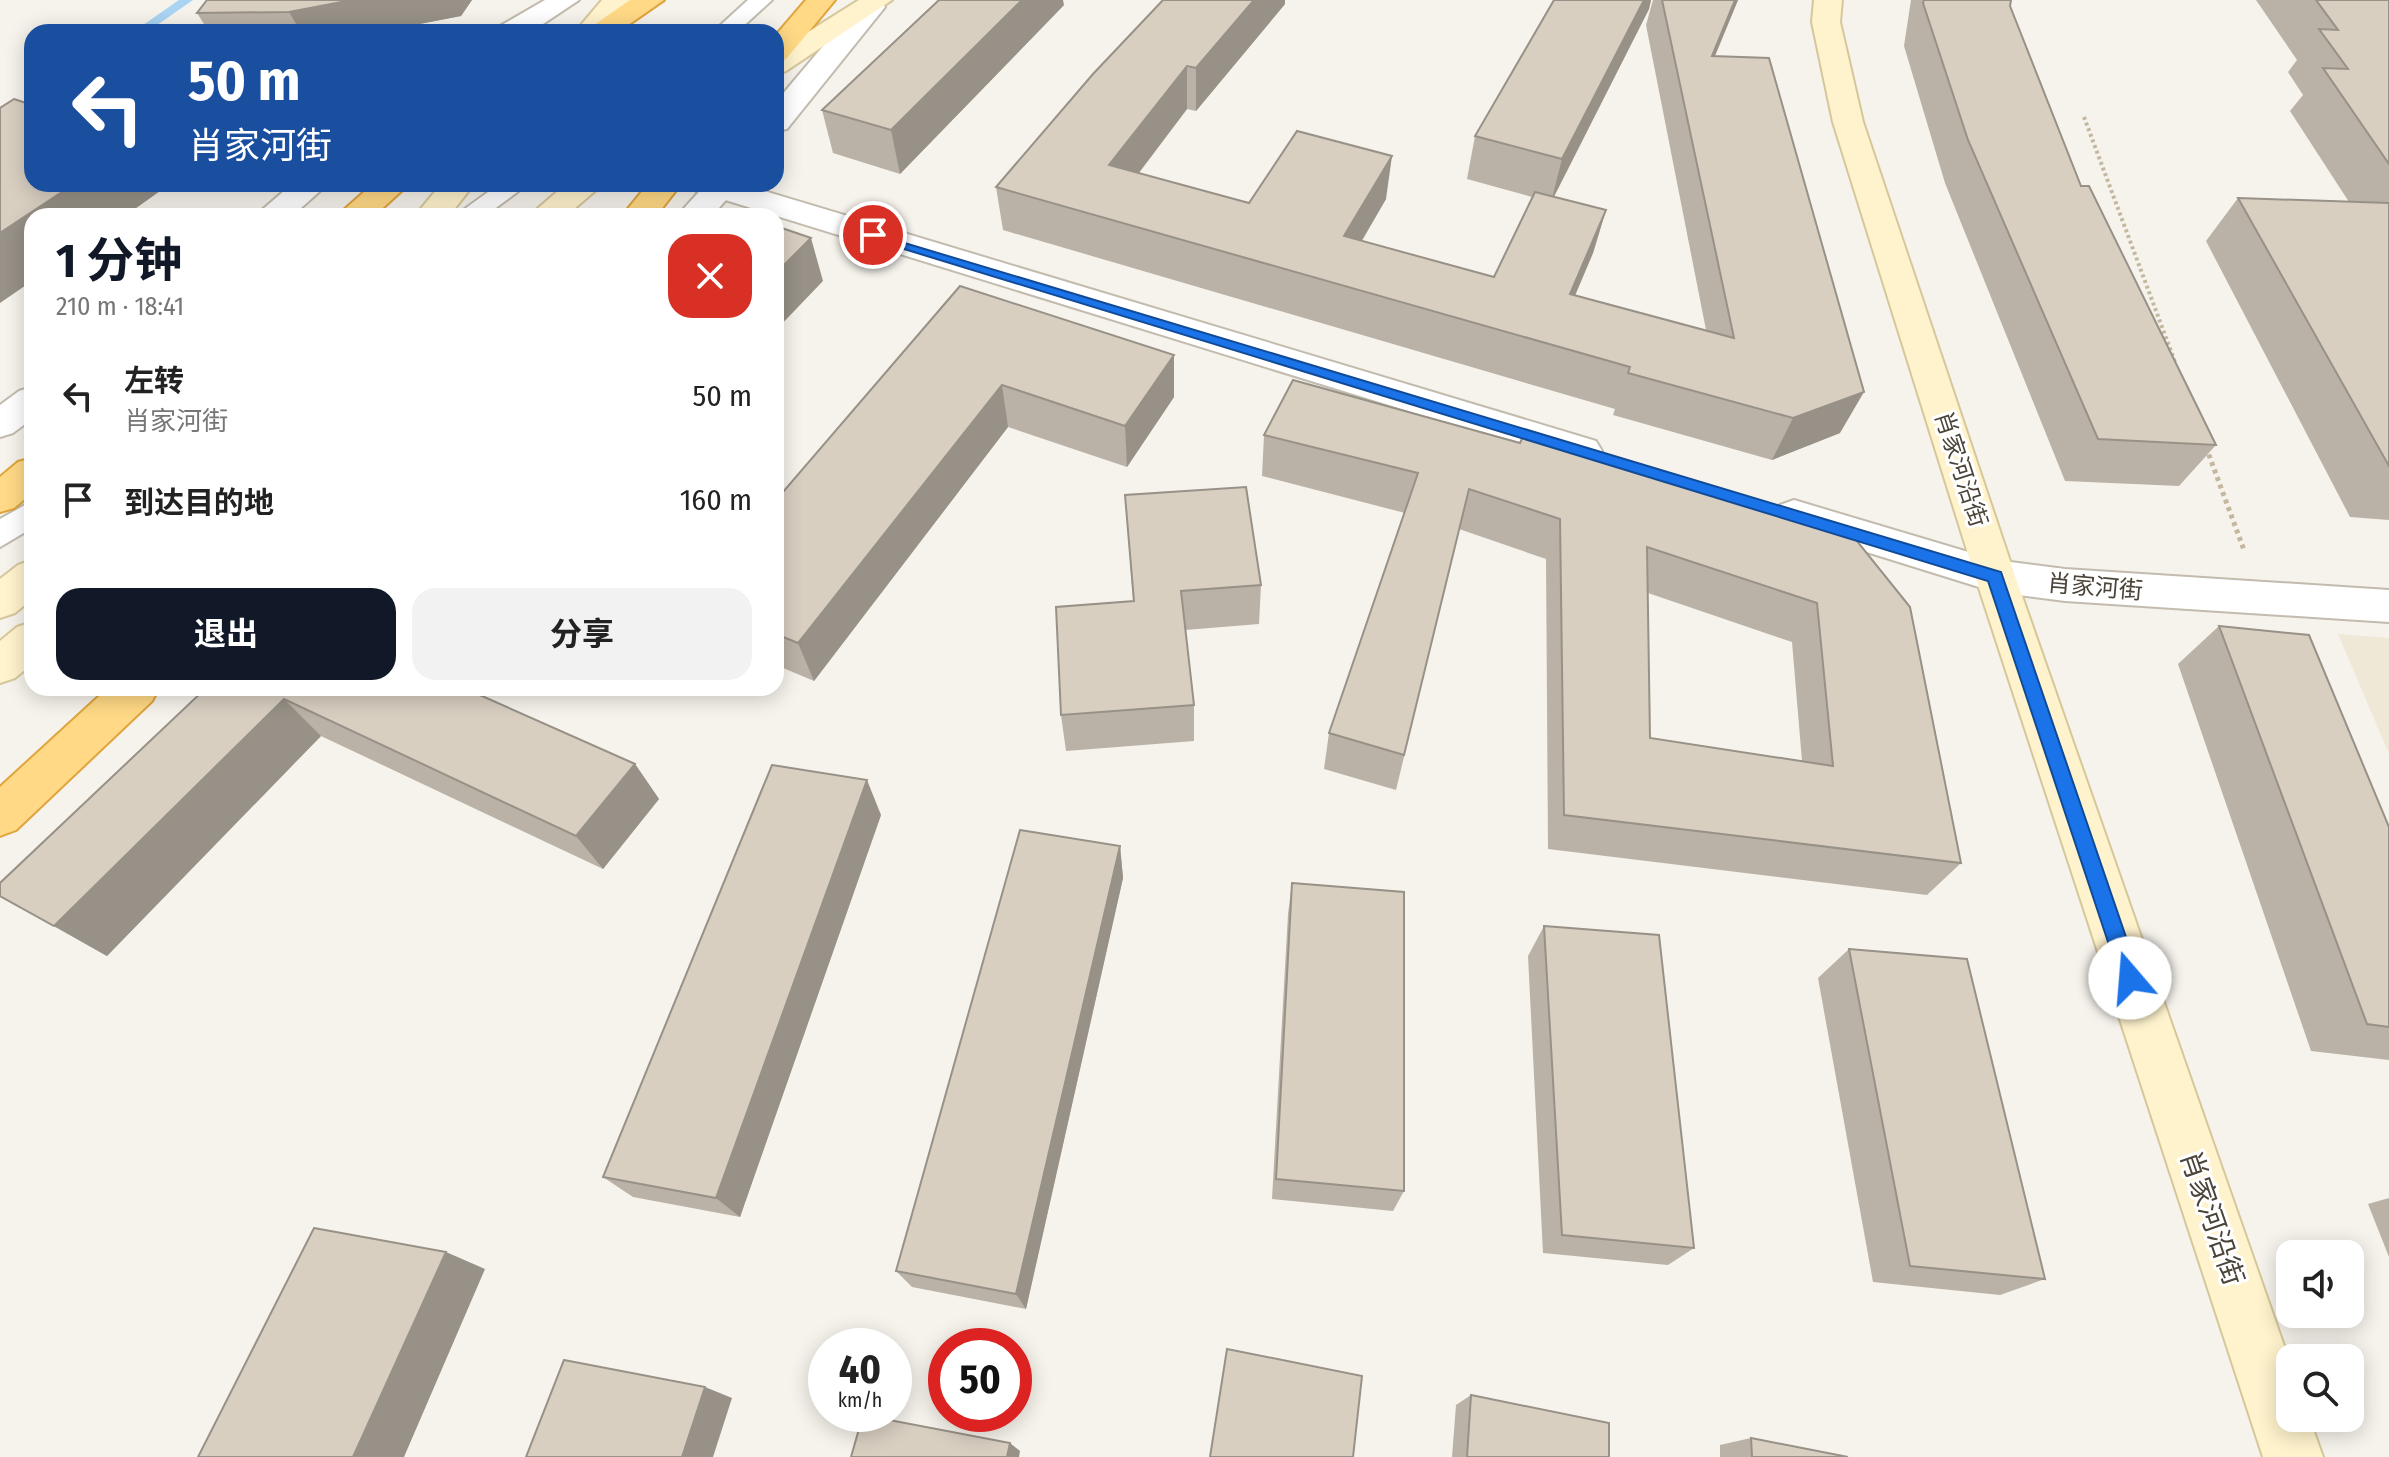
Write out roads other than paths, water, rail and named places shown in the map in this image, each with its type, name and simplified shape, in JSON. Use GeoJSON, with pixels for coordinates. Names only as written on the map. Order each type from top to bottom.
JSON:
{"type":"FeatureCollection","features":[{"type":"Feature","properties":{"kind":"highway"},"geometry":{"type":"LineString","coordinates":[[611,24],[650,0]]}},
{"type":"Feature","properties":{"kind":"highway"},"geometry":{"type":"LineString","coordinates":[[784,44],[821,0]]}},
{"type":"Feature","properties":{"kind":"highway"},"geometry":{"type":"LineString","coordinates":[[363,208],[383,192]]}},
{"type":"Feature","properties":{"kind":"highway"},"geometry":{"type":"LineString","coordinates":[[645,208],[658,192]]}},
{"type":"Feature","properties":{"kind":"highway"},"geometry":{"type":"LineString","coordinates":[[0,498],[24,478]]}},
{"type":"Feature","properties":{"kind":"highway"},"geometry":{"type":"LineString","coordinates":[[0,816],[128,696]]}},
{"type":"Feature","properties":{"kind":"main road"},"geometry":{"type":"LineString","coordinates":[[596,24],[617,0]]}},
{"type":"Feature","properties":{"kind":"main road","name":"肖家河沿街"},"geometry":{"type":"LineString","coordinates":[[1828,0],[1826,22],[1848,122],[1995,576],[2293,1457]]}},
{"type":"Feature","properties":{"kind":"main road"},"geometry":{"type":"LineString","coordinates":[[784,60],[874,4]]}},
{"type":"Feature","properties":{"kind":"main road"},"geometry":{"type":"LineString","coordinates":[[438,208],[451,192]]}},
{"type":"Feature","properties":{"kind":"main road"},"geometry":{"type":"LineString","coordinates":[[555,208],[576,192]]}},
{"type":"Feature","properties":{"kind":"main road"},"geometry":{"type":"LineString","coordinates":[[0,602],[24,582]]}},
{"type":"Feature","properties":{"kind":"main road"},"geometry":{"type":"LineString","coordinates":[[0,666],[24,646]]}},
{"type":"Feature","properties":{"kind":"main road","name":"肖家河沿街"},"geometry":{"type":"LineString","coordinates":[[2130,978],[2278,1344]]}},
{"type":"Feature","properties":{"kind":"main road"},"geometry":{"type":"LineString","coordinates":[[2314,1432],[2324,1457]]}},
{"type":"Feature","properties":{"kind":"street"},"geometry":{"type":"LineString","coordinates":[[524,24],[565,0]]}},
{"type":"Feature","properties":{"kind":"street"},"geometry":{"type":"LineString","coordinates":[[784,112],[874,4]]}},
{"type":"Feature","properties":{"kind":"street"},"geometry":{"type":"LineString","coordinates":[[281,208],[302,192]]}},
{"type":"Feature","properties":{"kind":"street"},"geometry":{"type":"LineString","coordinates":[[699,208],[712,192]]}},
{"type":"Feature","properties":{"kind":"street"},"geometry":{"type":"LineString","coordinates":[[740,192],[1616,461]]}},
{"type":"Feature","properties":{"kind":"street"},"geometry":{"type":"LineString","coordinates":[[0,424],[24,406]]}},
{"type":"Feature","properties":{"kind":"street","name":"肖家河街"},"geometry":{"type":"LineString","coordinates":[[1768,507],[1995,576],[2065,585],[2389,606]]}},
{"type":"Feature","properties":{"kind":"lane"},"geometry":{"type":"LineString","coordinates":[[733,24],[761,0]]}},
{"type":"Feature","properties":{"kind":"lane"},"geometry":{"type":"LineString","coordinates":[[480,208],[504,192]]}},
{"type":"Feature","properties":{"kind":"lane"},"geometry":{"type":"LineString","coordinates":[[550,208],[564,192]]}},
{"type":"Feature","properties":{"kind":"lane"},"geometry":{"type":"LineString","coordinates":[[0,535],[24,518]]}},
{"type":"Feature","properties":{"kind":"waterway"},"geometry":{"type":"LineString","coordinates":[[151,24],[187,0]]}}]}
